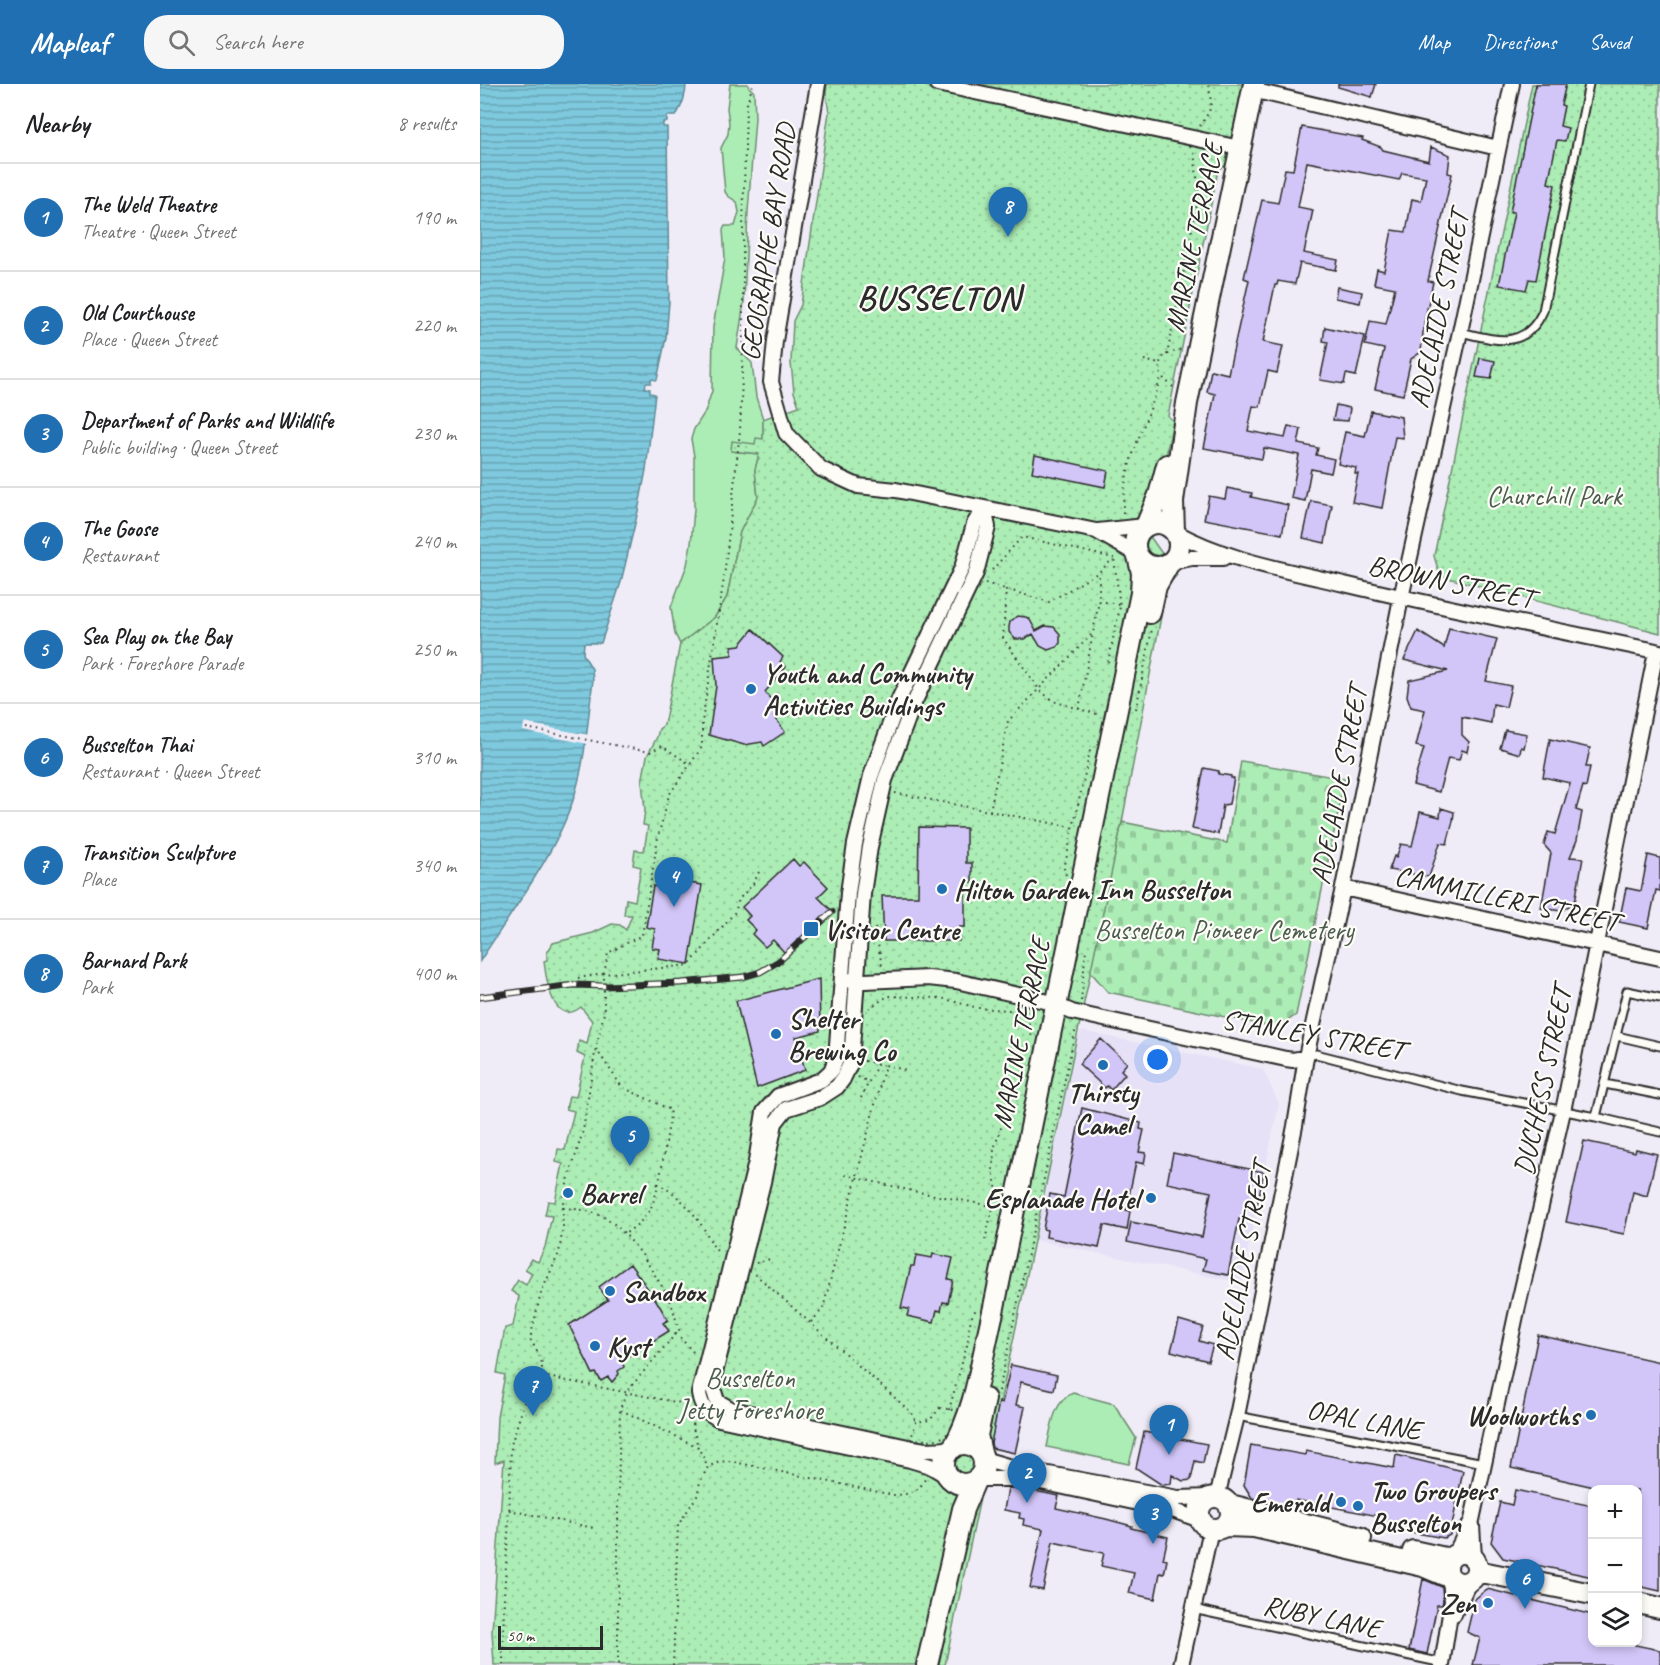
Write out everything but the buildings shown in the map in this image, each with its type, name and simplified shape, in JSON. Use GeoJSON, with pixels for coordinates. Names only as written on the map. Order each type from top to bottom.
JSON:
{"type":"FeatureCollection","features":[{"type":"Feature","properties":{"kind":"street","name":"GEOGRAPHE BAY ROAD"},"geometry":{"type":"LineString","coordinates":[[818,84],[775,341],[771,382],[786,433],[821,469],[858,486],[896,490],[1096,531],[1146,526]]}},
{"type":"Feature","properties":{"kind":"street"},"geometry":{"type":"LineString","coordinates":[[937,84],[1240,148]]}},
{"type":"Feature","properties":{"kind":"street","name":"ADELAIDE STREET"},"geometry":{"type":"LineString","coordinates":[[1219,1500],[1295,1126],[1306,1057],[1343,888],[1401,598],[1512,84]]}},
{"type":"Feature","properties":{"kind":"street"},"geometry":{"type":"LineString","coordinates":[[1253,87],[1498,148]]}},
{"type":"Feature","properties":{"kind":"street","name":"MARINE TERRACE"},"geometry":{"type":"LineString","coordinates":[[1174,532],[1173,501],[1187,403],[1253,87]]}},
{"type":"Feature","properties":{"kind":"street","name":"MARINE TERRACE"},"geometry":{"type":"LineString","coordinates":[[1146,526],[1159,495],[1187,403]]}},
{"type":"Feature","properties":{"kind":"street"},"geometry":{"type":"LineString","coordinates":[[984,508],[974,524],[962,568],[899,699],[871,776],[852,865],[837,1052],[834,1065],[827,1076],[821,1080],[778,1096],[764,1112],[761,1120],[741,1264],[700,1386],[699,1393],[703,1407],[719,1419],[899,1457],[942,1473],[961,1484],[976,1480],[1027,1479],[1175,1511],[1212,1525],[1254,1527],[1423,1566],[1461,1568],[1588,1593]]}},
{"type":"Feature","properties":{"kind":"street"},"geometry":{"type":"LineString","coordinates":[[984,508],[988,526],[976,573],[913,705],[885,780],[866,867],[852,1053],[848,1071],[829,1093],[792,1106],[778,1118],[713,1380],[713,1391],[717,1401],[731,1409],[913,1448],[925,1450],[968,1444],[982,1456],[1011,1467],[1178,1498],[1219,1500],[1426,1554],[1461,1568]]}},
{"type":"Feature","properties":{"kind":"street"},"geometry":{"type":"LineString","coordinates":[[1152,523],[1164,524],[1174,532],[1179,545],[1178,551],[1170,562],[1156,567],[1143,562],[1138,556],[1135,542],[1146,526],[1152,523]]}},
{"type":"Feature","properties":{"kind":"street","name":"GEOGRAPHE BAY ROAD"},"geometry":{"type":"LineString","coordinates":[[1096,531],[1138,556]]}},
{"type":"Feature","properties":{"kind":"street","name":"BROWN STREET"},"geometry":{"type":"LineString","coordinates":[[1174,532],[1232,557],[1401,598],[1658,652]]}},
{"type":"Feature","properties":{"kind":"street","name":"MARINE TERRACE"},"geometry":{"type":"LineString","coordinates":[[952,1448],[969,1412],[1067,1009],[1141,592],[1142,573],[1138,556]]}},
{"type":"Feature","properties":{"kind":"street","name":"BROWN STREET"},"geometry":{"type":"LineString","coordinates":[[1170,562],[1192,558],[1232,557]]}},
{"type":"Feature","properties":{"kind":"street","name":"MARINE TERRACE"},"geometry":{"type":"LineString","coordinates":[[982,1456],[977,1440],[978,1429],[1005,1317],[1154,595],[1160,577],[1170,562]]}},
{"type":"Feature","properties":{"kind":"street","name":"DUCHESS STREET"},"geometry":{"type":"LineString","coordinates":[[1442,1664],[1448,1630],[1458,1603],[1461,1568],[1563,1111],[1658,652]]}},
{"type":"Feature","properties":{"kind":"street","name":"CAMMILLERI STREET"},"geometry":{"type":"LineString","coordinates":[[1343,888],[1660,958]]}},
{"type":"Feature","properties":{"kind":"street","name":"STANLEY STREET"},"geometry":{"type":"LineString","coordinates":[[842,980],[949,980],[1293,1060],[1306,1057]]}},
{"type":"Feature","properties":{"kind":"street"},"geometry":{"type":"LineString","coordinates":[[946,1573],[952,1531],[942,1473],[945,1459],[952,1448]]}},
{"type":"Feature","properties":{"kind":"street"},"geometry":{"type":"LineString","coordinates":[[927,1665],[946,1573],[963,1509],[983,1470],[982,1456]]}},
{"type":"Feature","properties":{"kind":"street"},"geometry":{"type":"LineString","coordinates":[[1181,1665],[1212,1525],[1232,1513],[1219,1500]]}},
{"type":"Feature","properties":{"kind":"street"},"geometry":{"type":"LineString","coordinates":[[1212,1525],[1199,1514],[1201,1505],[1219,1500]]}},
{"type":"Feature","properties":{"kind":"street"},"geometry":{"type":"LineString","coordinates":[[1642,1604],[1660,1608]]}},
{"type":"Feature","properties":{"kind":"lane"},"geometry":{"type":"LineString","coordinates":[[1460,332],[1502,341],[1511,340],[1527,333],[1539,319],[1543,310],[1589,84]]}},
{"type":"Feature","properties":{"kind":"lane"},"geometry":{"type":"LineString","coordinates":[[1596,1117],[1627,991],[1660,998]]}},
{"type":"Feature","properties":{"kind":"lane"},"geometry":{"type":"LineString","coordinates":[[1617,1036],[1660,1046]]}},
{"type":"Feature","properties":{"kind":"lane","name":"STANLEY STREET"},"geometry":{"type":"LineString","coordinates":[[1306,1057],[1316,1054],[1462,1091],[1660,1132]]}},
{"type":"Feature","properties":{"kind":"lane"},"geometry":{"type":"LineString","coordinates":[[1605,1084],[1660,1095]]}},
{"type":"Feature","properties":{"kind":"lane","name":"OPAL LANE"},"geometry":{"type":"LineString","coordinates":[[1237,1416],[1484,1464]]}},
{"type":"Feature","properties":{"kind":"lane","name":"RUBY LANE"},"geometry":{"type":"LineString","coordinates":[[1193,1610],[1442,1664]]}},
{"type":"Feature","properties":{"kind":"path"},"geometry":{"type":"LineString","coordinates":[[503,1665],[511,1445],[529,1387],[539,1382],[544,1370],[540,1355],[530,1339],[541,1293],[559,1253],[563,1198],[582,1131],[604,1013],[603,974],[608,953],[642,935],[656,847],[669,795],[702,747],[702,722],[724,578],[740,430],[746,107],[753,84]]}},
{"type":"Feature","properties":{"kind":"path"},"geometry":{"type":"LineString","coordinates":[[1167,355],[1198,199],[1194,150],[1200,125],[1211,104],[1209,84]]}},
{"type":"Feature","properties":{"kind":"path"},"geometry":{"type":"LineString","coordinates":[[1159,364],[1167,355],[1200,343]]}},
{"type":"Feature","properties":{"kind":"path"},"geometry":{"type":"LineString","coordinates":[[1144,360],[1159,364]]}},
{"type":"Feature","properties":{"kind":"path"},"geometry":{"type":"LineString","coordinates":[[1124,529],[1125,479],[1137,438],[1161,376],[1159,364]]}},
{"type":"Feature","properties":{"kind":"path"},"geometry":{"type":"LineString","coordinates":[[1161,376],[1187,403]]}},
{"type":"Feature","properties":{"kind":"path"},"geometry":{"type":"LineString","coordinates":[[990,573],[1022,537],[1114,558]]}},
{"type":"Feature","properties":{"kind":"path"},"geometry":{"type":"LineString","coordinates":[[982,591],[985,583],[1049,602],[1099,572],[1114,558],[1120,544]]}},
{"type":"Feature","properties":{"kind":"path"},"geometry":{"type":"LineString","coordinates":[[1108,670],[1119,604],[1114,558]]}},
{"type":"Feature","properties":{"kind":"path"},"geometry":{"type":"LineString","coordinates":[[1079,709],[1099,601],[1099,572]]}},
{"type":"Feature","properties":{"kind":"path"},"geometry":{"type":"LineString","coordinates":[[1006,589],[1003,638],[1039,689],[1056,702],[1102,715],[1101,723]]}},
{"type":"Feature","properties":{"kind":"path"},"geometry":{"type":"LineString","coordinates":[[1099,601],[1119,604]]}},
{"type":"Feature","properties":{"kind":"path"},"geometry":{"type":"LineString","coordinates":[[1136,709],[1152,629]]}},
{"type":"Feature","properties":{"kind":"path"},"geometry":{"type":"LineString","coordinates":[[990,811],[1008,721],[1093,633]]}},
{"type":"Feature","properties":{"kind":"path"},"geometry":{"type":"LineString","coordinates":[[526,728],[650,752],[662,746],[691,765]]}},
{"type":"Feature","properties":{"kind":"path"},"geometry":{"type":"LineString","coordinates":[[1067,879],[1064,869],[1089,751],[1094,741]]}},
{"type":"Feature","properties":{"kind":"path"},"geometry":{"type":"LineString","coordinates":[[897,784],[895,793],[1073,827]]}},
{"type":"Feature","properties":{"kind":"path"},"geometry":{"type":"LineString","coordinates":[[578,978],[688,965],[735,912],[739,899],[753,884],[761,868]]}},
{"type":"Feature","properties":{"kind":"path"},"geometry":{"type":"LineString","coordinates":[[875,925],[888,996]]}},
{"type":"Feature","properties":{"kind":"path"},"geometry":{"type":"LineString","coordinates":[[1033,1043],[1026,1012],[1034,975],[1046,957],[1052,939]]}},
{"type":"Feature","properties":{"kind":"path"},"geometry":{"type":"LineString","coordinates":[[998,1397],[1067,1009],[1086,948]]}},
{"type":"Feature","properties":{"kind":"path"},"geometry":{"type":"LineString","coordinates":[[864,1012],[888,996],[940,998],[978,1008],[1026,1012]]}},
{"type":"Feature","properties":{"kind":"path"},"geometry":{"type":"LineString","coordinates":[[596,1049],[622,1087],[671,1110],[651,1209],[641,1222],[625,1234]]}},
{"type":"Feature","properties":{"kind":"path"},"geometry":{"type":"LineString","coordinates":[[858,1059],[906,1070]]}},
{"type":"Feature","properties":{"kind":"path"},"geometry":{"type":"LineString","coordinates":[[861,1098],[878,1064]]}},
{"type":"Feature","properties":{"kind":"path"},"geometry":{"type":"LineString","coordinates":[[810,1323],[823,1309],[885,1065]]}},
{"type":"Feature","properties":{"kind":"path"},"geometry":{"type":"LineString","coordinates":[[985,1240],[997,1191],[993,1170],[994,1149],[1001,1128],[1022,1097]]}},
{"type":"Feature","properties":{"kind":"path"},"geometry":{"type":"LineString","coordinates":[[845,1175],[993,1207]]}},
{"type":"Feature","properties":{"kind":"path"},"geometry":{"type":"LineString","coordinates":[[657,1184],[667,1189],[696,1217],[718,1253],[741,1264],[912,1413],[916,1422],[911,1439]]}},
{"type":"Feature","properties":{"kind":"path"},"geometry":{"type":"LineString","coordinates":[[563,1208],[590,1210],[612,1220],[641,1253],[670,1299],[679,1330],[627,1392],[620,1409],[618,1665]]}},
{"type":"Feature","properties":{"kind":"path"},"geometry":{"type":"LineString","coordinates":[[741,1264],[770,1259]]}},
{"type":"Feature","properties":{"kind":"path"},"geometry":{"type":"LineString","coordinates":[[949,1410],[967,1345],[973,1313],[978,1309],[993,1312]]}},
{"type":"Feature","properties":{"kind":"path"},"geometry":{"type":"LineString","coordinates":[[542,1376],[686,1404]]}},
{"type":"Feature","properties":{"kind":"path"},"geometry":{"type":"LineString","coordinates":[[903,1436],[911,1439],[936,1440],[945,1437],[953,1428],[961,1412],[940,1408],[930,1420],[916,1422]]}},
{"type":"Feature","properties":{"kind":"path"},"geometry":{"type":"LineString","coordinates":[[620,1409],[698,1447],[708,1467]]}},
{"type":"Feature","properties":{"kind":"path"},"geometry":{"type":"LineString","coordinates":[[673,1665],[678,1525],[697,1496],[700,1482],[708,1467],[717,1462],[729,1461],[892,1495],[908,1495],[942,1473]]}},
{"type":"Feature","properties":{"kind":"path"},"geometry":{"type":"LineString","coordinates":[[509,1510],[594,1528]]}},
{"type":"Feature","properties":{"kind":"shaded area","name":"Esplanade Hotel"},"geometry":{"type":"Polygon","coordinates":[[[1082,1031],[1263,1069],[1279,1104],[1241,1283],[1034,1240],[1076,1037],[1082,1031]]]}},
{"type":"Feature","properties":{"kind":"green space"},"geometry":{"type":"Polygon","coordinates":[[[730,84],[748,84],[754,92],[755,118],[744,302],[737,348],[752,363],[756,397],[763,419],[763,439],[755,444],[731,451],[759,454],[755,470],[758,497],[740,532],[727,597],[715,617],[680,644],[675,634],[671,607],[687,565],[691,544],[694,509],[694,456],[691,439],[694,429],[705,412],[712,391],[713,327],[725,258],[723,230],[725,226],[735,226],[739,212],[737,202],[725,192],[721,148],[728,134],[727,108],[730,84]]]}},
{"type":"Feature","properties":{"kind":"green space","name":"Busselton Jetty Foreshore"},"geometry":{"type":"Polygon","coordinates":[[[827,84],[1243,84],[1226,165],[1218,170],[1168,416],[1173,421],[1162,473],[1153,498],[1137,518],[1177,575],[1166,590],[1122,822],[945,1665],[494,1665],[492,1631],[504,1460],[495,1463],[497,1417],[505,1375],[497,1373],[505,1328],[513,1326],[519,1296],[511,1291],[518,1280],[526,1285],[532,1273],[525,1269],[531,1259],[538,1262],[545,1247],[552,1216],[545,1215],[548,1201],[555,1202],[563,1164],[556,1162],[558,1149],[565,1150],[574,1111],[566,1109],[569,1096],[576,1097],[585,1057],[577,1053],[579,1041],[587,1044],[592,1021],[581,1007],[571,1012],[564,1012],[558,1007],[549,989],[544,961],[547,960],[547,953],[553,943],[593,933],[612,924],[620,925],[626,930],[632,915],[624,915],[626,899],[635,901],[641,867],[633,865],[635,850],[644,851],[648,826],[643,825],[645,810],[642,782],[647,756],[659,729],[664,725],[680,644],[715,617],[727,597],[740,532],[758,497],[755,470],[759,454],[731,451],[732,441],[755,444],[756,438],[763,439],[763,419],[799,406],[794,392],[791,363],[793,321],[801,305],[829,112],[827,84]]]}},
{"type":"Feature","properties":{"kind":"green space","name":"Churchill Park"},"geometry":{"type":"Polygon","coordinates":[[[1532,84],[1660,84],[1660,633],[1440,576],[1434,556],[1532,84]]]}},
{"type":"Feature","properties":{"kind":"green space","name":"Busselton Pioneer Cemetery"},"geometry":{"type":"Polygon","coordinates":[[[1241,761],[1345,779],[1296,1015],[1277,1028],[1108,992],[1089,970],[1122,822],[1227,843],[1241,761]]]}},
{"type":"Feature","properties":{"kind":"green space"},"geometry":{"type":"Polygon","coordinates":[[[1073,1393],[1114,1404],[1136,1438],[1129,1464],[1047,1447],[1057,1409],[1066,1397],[1073,1393]]]}},
{"type":"Feature","properties":{"kind":"water"},"geometry":{"type":"Polygon","coordinates":[[[480,84],[686,84],[683,101],[676,116],[667,116],[667,122],[663,122],[663,127],[667,127],[669,302],[666,338],[657,380],[651,379],[651,383],[646,383],[645,388],[655,394],[646,470],[621,582],[601,643],[584,643],[583,654],[592,669],[593,680],[579,780],[567,815],[546,859],[480,961],[480,84]]]}},
{"type":"Feature","properties":{"kind":"pier"},"geometry":{"type":"Polygon","coordinates":[[[524,723],[589,735],[588,744],[523,731],[524,723]]]}},
{"type":"Feature","properties":{"kind":"railway"},"geometry":{"type":"LineString","coordinates":[[480,997],[574,985],[681,983],[743,977],[760,972],[779,961],[832,912]]}},
{"type":"Feature","properties":{"kind":"place","name":"Barnard Park"},"geometry":{"type":"Point","coordinates":[1008,237]}},
{"type":"Feature","properties":{"kind":"place","name":"Youth and Community Activities Buildings"},"geometry":{"type":"Point","coordinates":[751,689]}},
{"type":"Feature","properties":{"kind":"place","name":"Hilton Garden Inn Busselton"},"geometry":{"type":"Point","coordinates":[942,889]}},
{"type":"Feature","properties":{"kind":"place","name":"The Goose"},"geometry":{"type":"Point","coordinates":[674,907]}},
{"type":"Feature","properties":{"kind":"place","name":"Visitor Centre"},"geometry":{"type":"Point","coordinates":[811,929]}},
{"type":"Feature","properties":{"kind":"place","name":"Shelter Brewing Co"},"geometry":{"type":"Point","coordinates":[776,1034]}},
{"type":"Feature","properties":{"kind":"place","name":"Thirsty Camel"},"geometry":{"type":"Point","coordinates":[1103,1065]}},
{"type":"Feature","properties":{"kind":"place","name":"Sea Play on the Bay"},"geometry":{"type":"Point","coordinates":[630,1166]}},
{"type":"Feature","properties":{"kind":"place","name":"Barrel"},"geometry":{"type":"Point","coordinates":[568,1193]}},
{"type":"Feature","properties":{"kind":"place","name":"Esplanade Hotel"},"geometry":{"type":"Point","coordinates":[1151,1198]}},
{"type":"Feature","properties":{"kind":"place","name":"Sandbox"},"geometry":{"type":"Point","coordinates":[610,1291]}},
{"type":"Feature","properties":{"kind":"place","name":"Kyst"},"geometry":{"type":"Point","coordinates":[595,1346]}},
{"type":"Feature","properties":{"kind":"place","name":"Woolworths"},"geometry":{"type":"Point","coordinates":[1591,1415]}},
{"type":"Feature","properties":{"kind":"place","name":"Transition Sculpture"},"geometry":{"type":"Point","coordinates":[533,1416]}},
{"type":"Feature","properties":{"kind":"place","name":"The Weld Theatre"},"geometry":{"type":"Point","coordinates":[1169,1455]}},
{"type":"Feature","properties":{"kind":"place","name":"Emerald"},"geometry":{"type":"Point","coordinates":[1341,1502]}},
{"type":"Feature","properties":{"kind":"place","name":"Old Courthouse"},"geometry":{"type":"Point","coordinates":[1027,1503]}},
{"type":"Feature","properties":{"kind":"place","name":"Two Groupers Busselton"},"geometry":{"type":"Point","coordinates":[1358,1506]}},
{"type":"Feature","properties":{"kind":"place","name":"Department of Parks and Wildlife"},"geometry":{"type":"Point","coordinates":[1153,1544]}},
{"type":"Feature","properties":{"kind":"place","name":"Zen"},"geometry":{"type":"Point","coordinates":[1488,1603]}},
{"type":"Feature","properties":{"kind":"place","name":"Busselton Thai"},"geometry":{"type":"Point","coordinates":[1525,1609]}},
{"type":"Feature","properties":{"kind":"district","name":"BUSSELTON"},"geometry":{"type":"Point","coordinates":[939,297]}}]}
